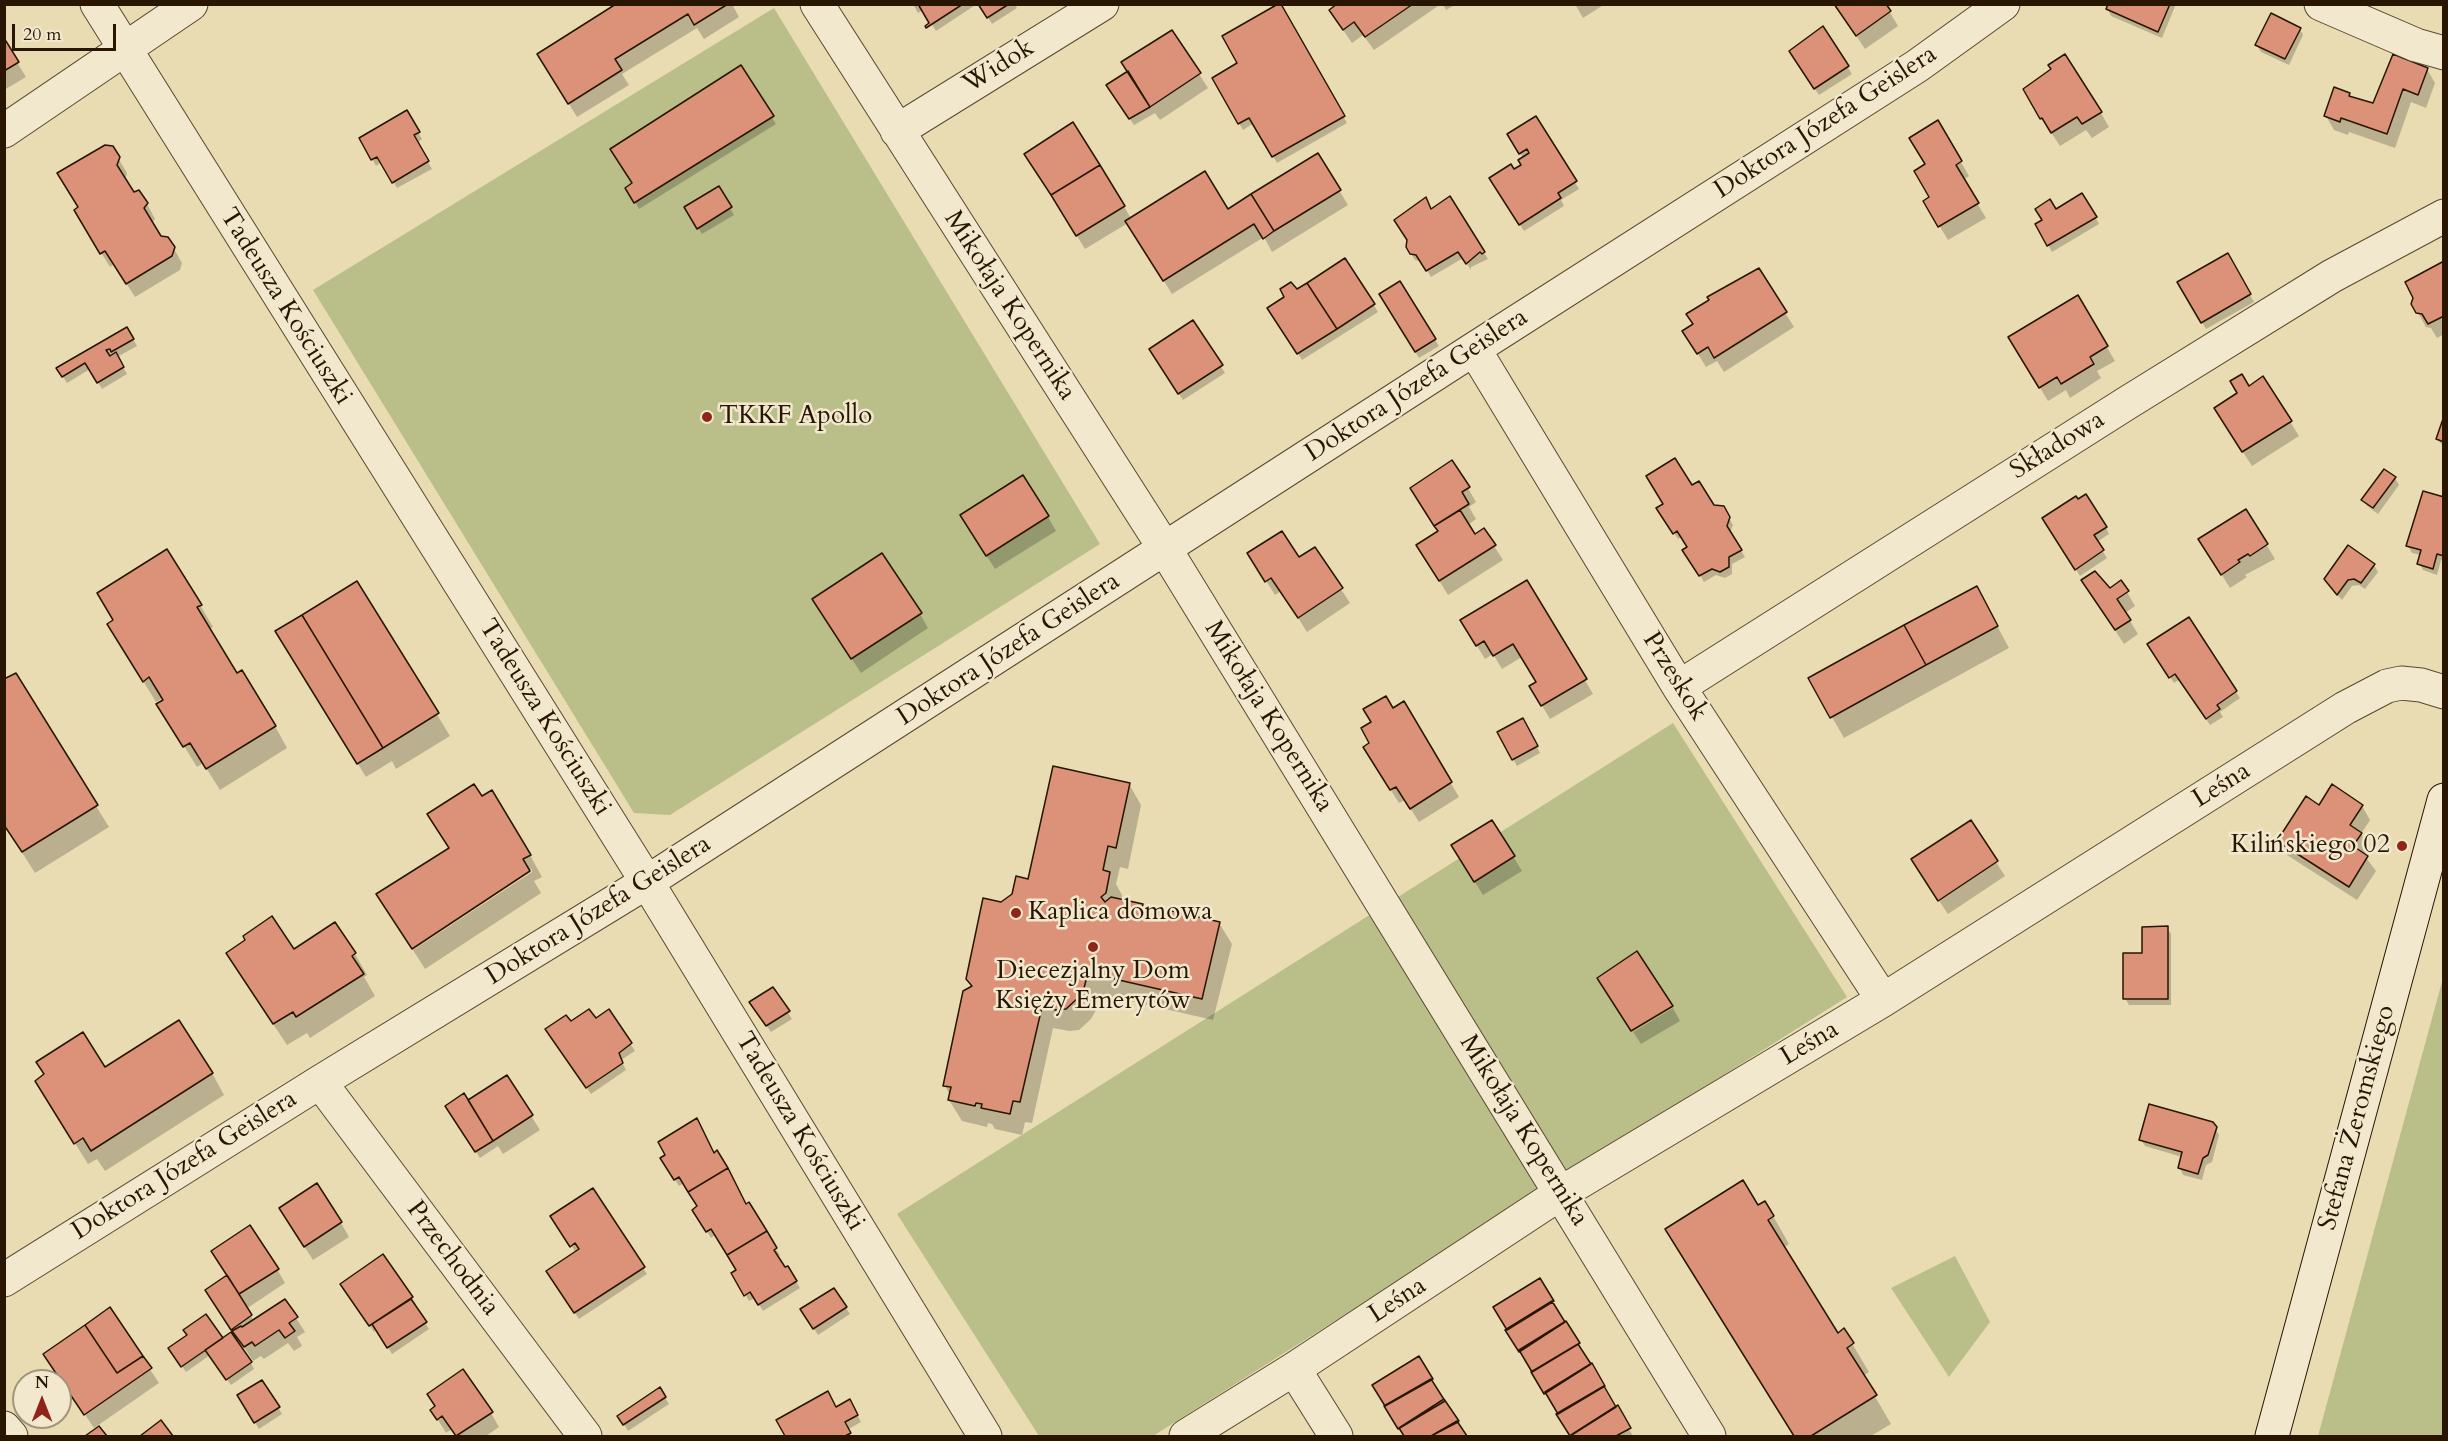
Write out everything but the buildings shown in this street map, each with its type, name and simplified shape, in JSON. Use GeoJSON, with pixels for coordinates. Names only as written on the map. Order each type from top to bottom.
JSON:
{"type":"FeatureCollection","features":[{"type":"Feature","properties":{"kind":"street","name":"Tadeusza Kościuszki"},"geometry":{"type":"LineString","coordinates":[[97,4],[647,882],[985,1437]]}},
{"type":"Feature","properties":{"kind":"street"},"geometry":{"type":"LineString","coordinates":[[4,131],[125,51],[191,4]]}},
{"type":"Feature","properties":{"kind":"street","name":"Mikołaja Kopernika"},"geometry":{"type":"LineString","coordinates":[[817,4],[1165,549],[1562,1193],[1709,1437]]}},
{"type":"Feature","properties":{"kind":"street","name":"Widok"},"geometry":{"type":"LineString","coordinates":[[897,131],[1102,4]]}},
{"type":"Feature","properties":{"kind":"street","name":"Doktora Józefa Geislera"},"geometry":{"type":"LineString","coordinates":[[4,1280],[320,1082],[647,882],[1917,66],[2003,4]]}},
{"type":"Feature","properties":{"kind":"street"},"geometry":{"type":"LineString","coordinates":[[2321,4],[2416,45],[2444,53]]}},
{"type":"Feature","properties":{"kind":"street","name":"Składowa"},"geometry":{"type":"LineString","coordinates":[[1678,687],[2322,282],[2444,216]]}},
{"type":"Feature","properties":{"kind":"street","name":"Przeskok"},"geometry":{"type":"LineString","coordinates":[[1474,349],[1678,687],[1883,1000]]}},
{"type":"Feature","properties":{"kind":"street","name":"Leśna"},"geometry":{"type":"LineString","coordinates":[[1186,1437],[1562,1193],[1883,1000],[2345,708],[2386,686],[2401,683],[2421,685],[2444,692]]}},
{"type":"Feature","properties":{"kind":"street","name":"Stefana Żeromskiego"},"geometry":{"type":"LineString","coordinates":[[2272,1437],[2444,800]]}},
{"type":"Feature","properties":{"kind":"street","name":"Przechodnia"},"geometry":{"type":"LineString","coordinates":[[320,1082],[585,1437]]}},
{"type":"Feature","properties":{"kind":"street"},"geometry":{"type":"LineString","coordinates":[[1294,1369],[1336,1437]]}},
{"type":"Feature","properties":{"kind":"street"},"geometry":{"type":"LineString","coordinates":[[4,1428],[11,1437]]}},
{"type":"Feature","properties":{"kind":"green space","name":"TKKF Apollo"},"geometry":{"type":"Polygon","coordinates":[[[774,8],[1100,544],[670,815],[634,813],[313,290],[774,8]]]}},
{"type":"Feature","properties":{"kind":"green space"},"geometry":{"type":"Polygon","coordinates":[[[1673,723],[1847,997],[1153,1436],[1039,1436],[897,1214],[1673,723]]]}},
{"type":"Feature","properties":{"kind":"green space"},"geometry":{"type":"Polygon","coordinates":[[[2443,978],[2443,1436],[2318,1436],[2443,978]]]}},
{"type":"Feature","properties":{"kind":"green space"},"geometry":{"type":"Polygon","coordinates":[[[1955,1256],[1990,1322],[1949,1377],[1891,1288],[1955,1256]]]}},
{"type":"Feature","properties":{"kind":"place","name":"TKKF Apollo"},"geometry":{"type":"Point","coordinates":[707,417]}},
{"type":"Feature","properties":{"kind":"place","name":"Kilińskiego 02"},"geometry":{"type":"Point","coordinates":[2402,846]}},
{"type":"Feature","properties":{"kind":"place","name":"Kaplica domowa"},"geometry":{"type":"Point","coordinates":[1016,913]}},
{"type":"Feature","properties":{"kind":"place","name":"Diecezjalny Dom Księży Emerytów"},"geometry":{"type":"Point","coordinates":[1093,947]}}]}
